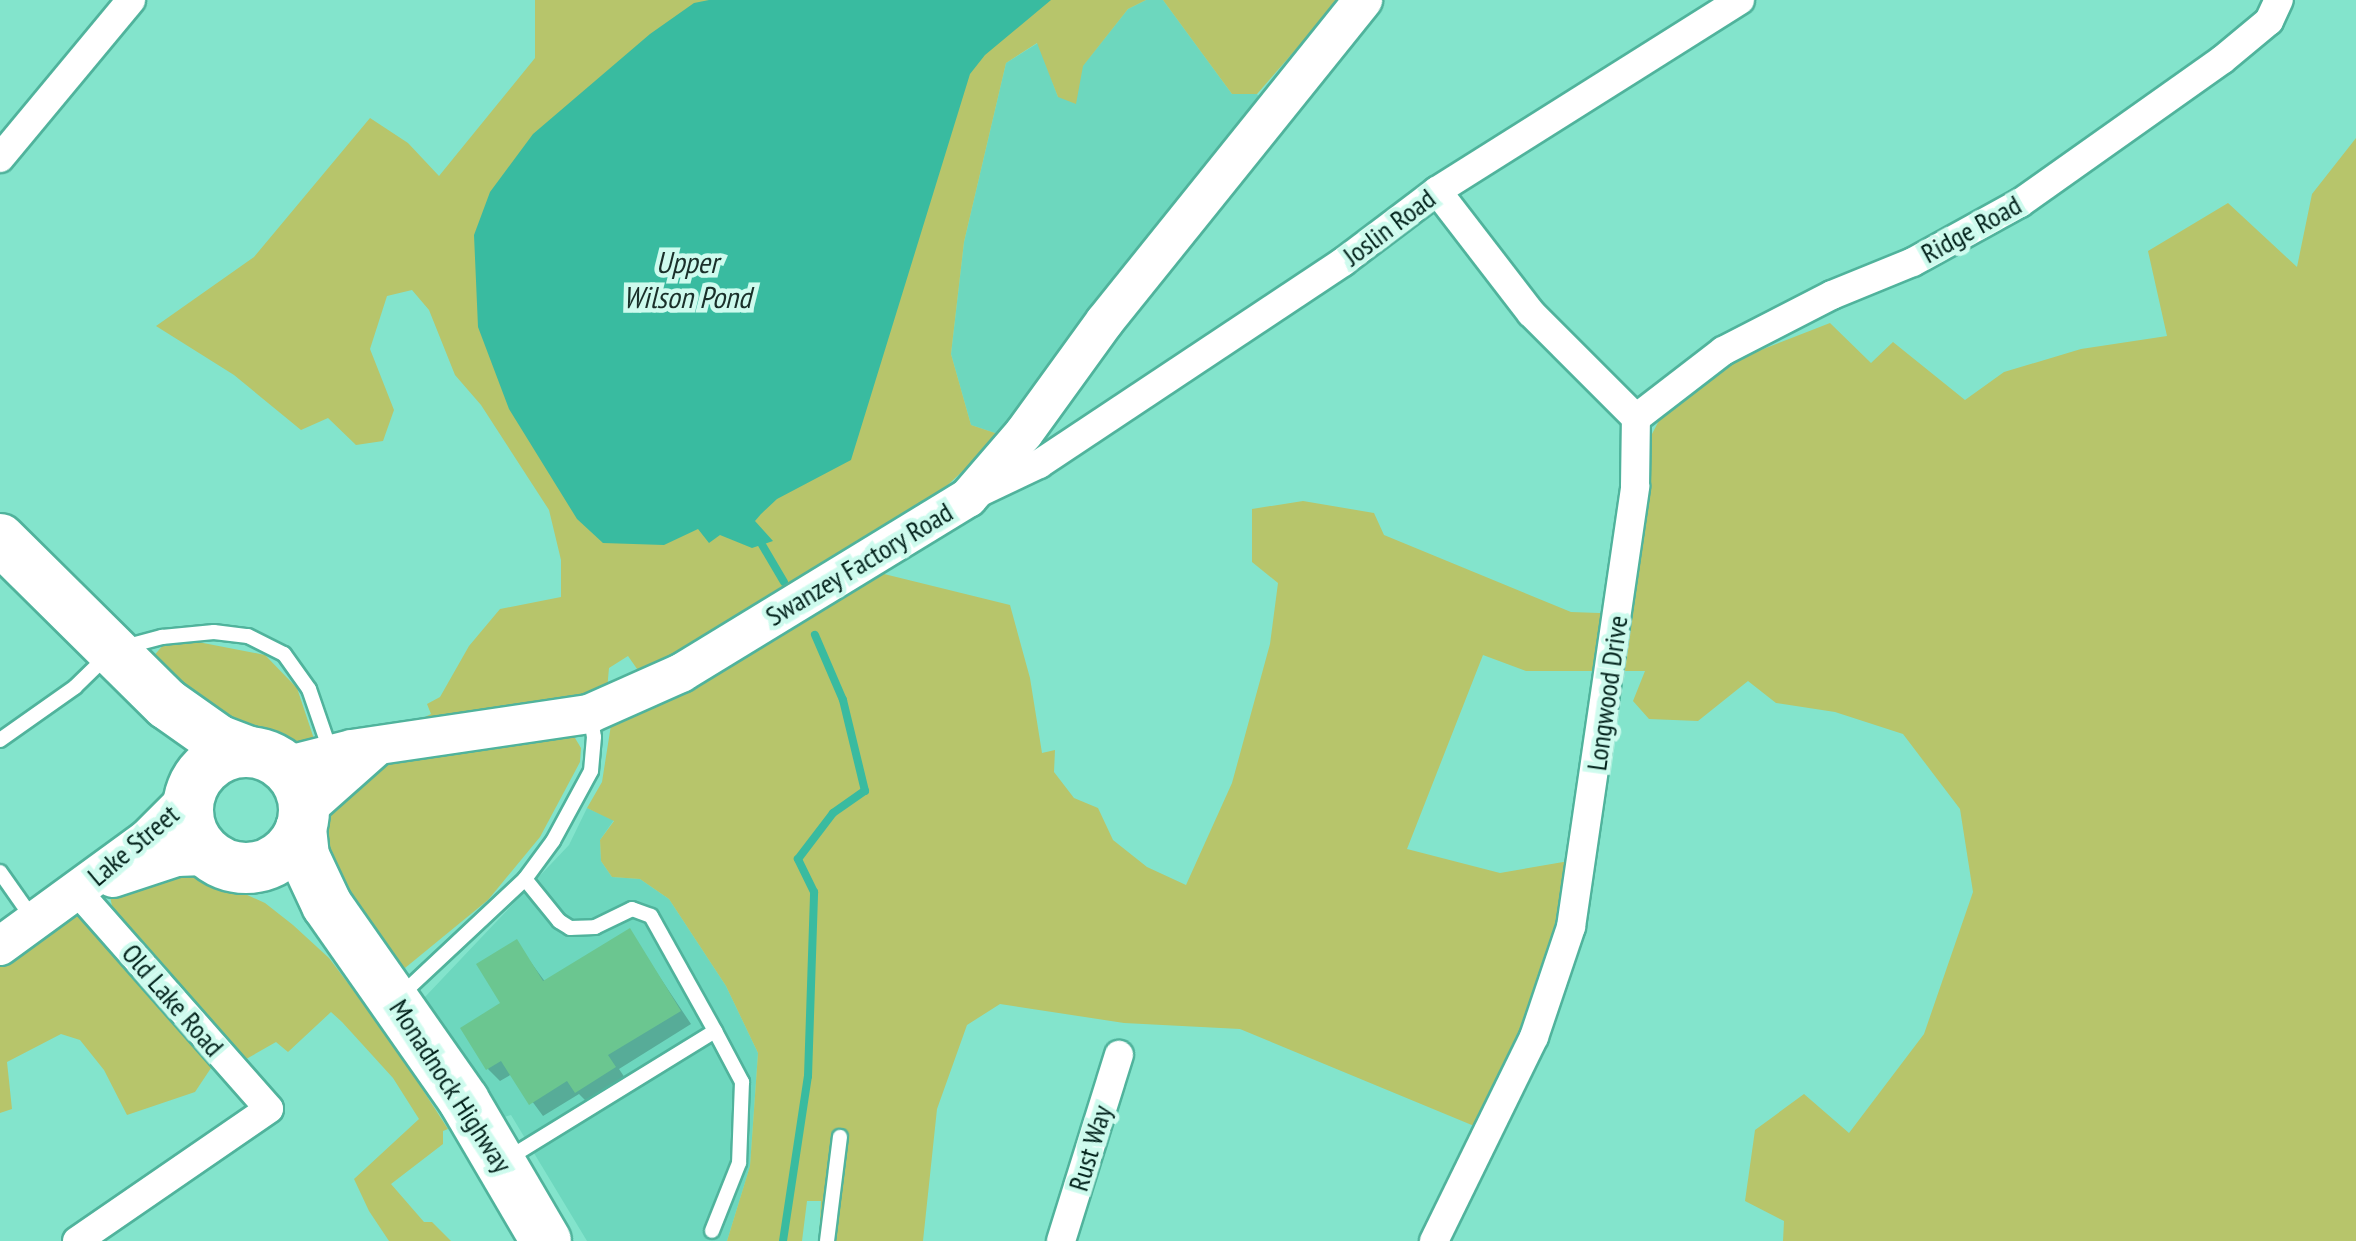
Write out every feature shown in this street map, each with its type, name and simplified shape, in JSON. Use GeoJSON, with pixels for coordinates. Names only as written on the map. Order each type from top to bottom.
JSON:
{"type":"FeatureCollection","features":[{"type":"Feature","properties":{"kind":"highway"},"geometry":{"type":"LineString","coordinates":[[0,539],[167,704],[218,740],[264,757],[299,786],[302,820],[288,851],[273,862],[223,862],[192,835],[188,759],[167,704]]}},
{"type":"Feature","properties":{"kind":"highway"},"geometry":{"type":"LineString","coordinates":[[188,798],[205,768],[233,753],[264,757]]}},
{"type":"Feature","properties":{"kind":"highway","name":"Monadnock Highway"},"geometry":{"type":"LineString","coordinates":[[302,820],[304,856],[347,937],[397,999],[502,1162],[546,1241]]}},
{"type":"Feature","properties":{"kind":"highway","name":"Monadnock Highway"},"geometry":{"type":"LineString","coordinates":[[223,862],[266,881],[347,937]]}},
{"type":"Feature","properties":{"kind":"street"},"geometry":{"type":"LineString","coordinates":[[0,158],[131,0]]}},
{"type":"Feature","properties":{"kind":"street","name":"Swanzey Factory Road"},"geometry":{"type":"LineString","coordinates":[[264,757],[297,763],[376,746],[590,714],[681,674],[968,498],[1034,447],[1105,321],[1364,0]]}},
{"type":"Feature","properties":{"kind":"street","name":"Joslin Road"},"geometry":{"type":"LineString","coordinates":[[1034,447],[1328,272],[1437,191],[1740,0]]}},
{"type":"Feature","properties":{"kind":"street","name":"Ridge Road"},"geometry":{"type":"LineString","coordinates":[[1636,418],[1723,352],[1832,295],[1913,262],[2020,203],[2222,60],[2270,21],[2279,0]]}},
{"type":"Feature","properties":{"kind":"street"},"geometry":{"type":"LineString","coordinates":[[1437,191],[1532,313],[1636,418]]}},
{"type":"Feature","properties":{"kind":"street","name":"Longwood Drive"},"geometry":{"type":"LineString","coordinates":[[1434,1241],[1534,1037],[1571,926],[1635,486],[1636,418]]}},
{"type":"Feature","properties":{"kind":"street"},"geometry":{"type":"LineString","coordinates":[[302,820],[376,746]]}},
{"type":"Feature","properties":{"kind":"street","name":"Lake Street"},"geometry":{"type":"LineString","coordinates":[[0,946],[156,832],[188,798]]}},
{"type":"Feature","properties":{"kind":"street","name":"Lake Street"},"geometry":{"type":"LineString","coordinates":[[77,890],[158,862],[223,862]]}},
{"type":"Feature","properties":{"kind":"street","name":"Old Lake Road"},"geometry":{"type":"LineString","coordinates":[[77,890],[268,1109],[77,1241]]}},
{"type":"Feature","properties":{"kind":"street","name":"Rust Way"},"geometry":{"type":"LineString","coordinates":[[1061,1241],[1118,1056]]}},
{"type":"Feature","properties":{"kind":"lane"},"geometry":{"type":"LineString","coordinates":[[0,740],[75,687],[112,650],[162,636],[214,632],[269,644],[284,654],[309,689],[331,754]]}},
{"type":"Feature","properties":{"kind":"lane"},"geometry":{"type":"LineString","coordinates":[[397,999],[526,879],[553,841],[591,771],[594,737],[590,714]]}},
{"type":"Feature","properties":{"kind":"lane"},"geometry":{"type":"LineString","coordinates":[[0,872],[33,919]]}},
{"type":"Feature","properties":{"kind":"lane"},"geometry":{"type":"LineString","coordinates":[[526,879],[559,922],[570,928],[595,927],[632,910],[651,916],[742,1082],[739,1163],[712,1231]]}},
{"type":"Feature","properties":{"kind":"lane"},"geometry":{"type":"LineString","coordinates":[[502,1162],[714,1032]]}},
{"type":"Feature","properties":{"kind":"lane"},"geometry":{"type":"LineString","coordinates":[[827,1241],[840,1137]]}},
{"type":"Feature","properties":{"kind":"shaded area"},"geometry":{"type":"Polygon","coordinates":[[[535,0],[1146,0],[1128,9],[1083,66],[1076,104],[1058,97],[1037,43],[1006,63],[964,242],[951,354],[971,425],[998,434],[968,466],[933,499],[642,676],[628,656],[609,668],[607,690],[575,703],[417,721],[431,714],[427,704],[440,697],[469,646],[500,609],[561,597],[561,560],[549,510],[481,405],[455,375],[429,310],[412,290],[387,296],[370,349],[394,410],[383,441],[356,445],[328,418],[301,430],[234,375],[156,326],[254,257],[370,118],[408,143],[439,176],[535,58],[535,0]]]}},
{"type":"Feature","properties":{"kind":"shaded area"},"geometry":{"type":"Polygon","coordinates":[[[1146,0],[1163,0],[1232,94],[1257,94],[1263,103],[1065,357],[998,434],[971,425],[951,354],[964,242],[1006,63],[1038,43],[1058,97],[1128,9],[1146,0]]]}},
{"type":"Feature","properties":{"kind":"shaded area"},"geometry":{"type":"Polygon","coordinates":[[[1163,0],[1339,0],[1257,94],[1232,94],[1163,0]]]}},
{"type":"Feature","properties":{"kind":"shaded area"},"geometry":{"type":"Polygon","coordinates":[[[2356,138],[2356,1241],[1783,1241],[1784,1221],[1745,1201],[1755,1130],[1804,1094],[1849,1133],[1924,1034],[1973,892],[1960,809],[1903,734],[1835,712],[1776,703],[1748,681],[1698,721],[1649,719],[1633,701],[1645,671],[1526,671],[1483,655],[1407,849],[1500,873],[1569,861],[1542,982],[1479,1128],[1240,1029],[1124,1023],[1000,1004],[967,1025],[937,1109],[923,1241],[819,1241],[821,1201],[807,1201],[802,1241],[727,1241],[750,1166],[758,1053],[726,986],[669,899],[640,879],[612,877],[601,861],[600,840],[614,821],[587,808],[602,782],[611,725],[625,713],[876,572],[1010,605],[1030,678],[1042,753],[1055,750],[1054,772],[1074,798],[1098,808],[1113,840],[1147,867],[1186,885],[1232,783],[1270,644],[1278,583],[1252,562],[1252,509],[1303,501],[1374,513],[1384,535],[1571,612],[1627,614],[1648,490],[1641,455],[1664,411],[1725,364],[1830,323],[1871,363],[1893,342],[1965,400],[2004,372],[2081,349],[2167,336],[2148,251],[2228,203],[2297,267],[2312,194],[2356,138]]]}},
{"type":"Feature","properties":{"kind":"shaded area"},"geometry":{"type":"Polygon","coordinates":[[[198,642],[265,655],[297,688],[314,739],[309,748],[300,752],[241,738],[152,658],[164,644],[198,642]]]}},
{"type":"Feature","properties":{"kind":"shaded area"},"geometry":{"type":"Polygon","coordinates":[[[563,735],[575,738],[581,748],[580,762],[540,837],[488,900],[405,968],[386,952],[323,877],[314,817],[382,765],[563,735]]]}},
{"type":"Feature","properties":{"kind":"shaded area"},"geometry":{"type":"Polygon","coordinates":[[[587,808],[614,820],[600,840],[601,861],[612,877],[640,879],[669,899],[726,986],[758,1053],[750,1166],[727,1241],[587,1241],[511,1115],[504,1117],[424,998],[569,845],[587,808]]]}},
{"type":"Feature","properties":{"kind":"shaded area"},"geometry":{"type":"Polygon","coordinates":[[[196,872],[265,903],[293,925],[329,958],[390,1039],[448,1129],[443,1131],[443,1144],[391,1184],[424,1222],[432,1222],[451,1241],[389,1241],[369,1211],[354,1179],[419,1119],[393,1078],[342,1022],[331,1012],[288,1052],[276,1042],[241,1062],[112,906],[110,896],[136,878],[196,872]]]}},
{"type":"Feature","properties":{"kind":"shaded area"},"geometry":{"type":"Polygon","coordinates":[[[73,910],[213,1065],[195,1092],[127,1115],[104,1070],[80,1040],[61,1034],[7,1062],[12,1109],[0,1113],[0,967],[24,941],[73,910]]]}},
{"type":"Feature","properties":{"kind":"water","name":"Upper Wilson Pond"},"geometry":{"type":"Polygon","coordinates":[[[1051,0],[985,55],[970,74],[851,460],[777,499],[761,514],[755,521],[773,541],[752,548],[720,535],[709,543],[698,529],[664,545],[603,543],[577,519],[509,409],[478,327],[474,235],[490,192],[533,134],[650,34],[694,3],[1051,0]]]}},
{"type":"Feature","properties":{"kind":"building"},"geometry":{"type":"Polygon","coordinates":[[[630,928],[681,1011],[608,1055],[616,1067],[575,1093],[567,1081],[529,1105],[501,1061],[486,1070],[460,1028],[500,1003],[476,964],[517,939],[543,981],[630,928]]]}},
{"type":"Feature","properties":{"kind":"waterway"},"geometry":{"type":"LineString","coordinates":[[761,543],[784,582]]}},
{"type":"Feature","properties":{"kind":"waterway"},"geometry":{"type":"LineString","coordinates":[[783,1241],[808,1076],[814,892],[798,859],[833,813],[865,791],[843,700],[815,635]]}}]}
